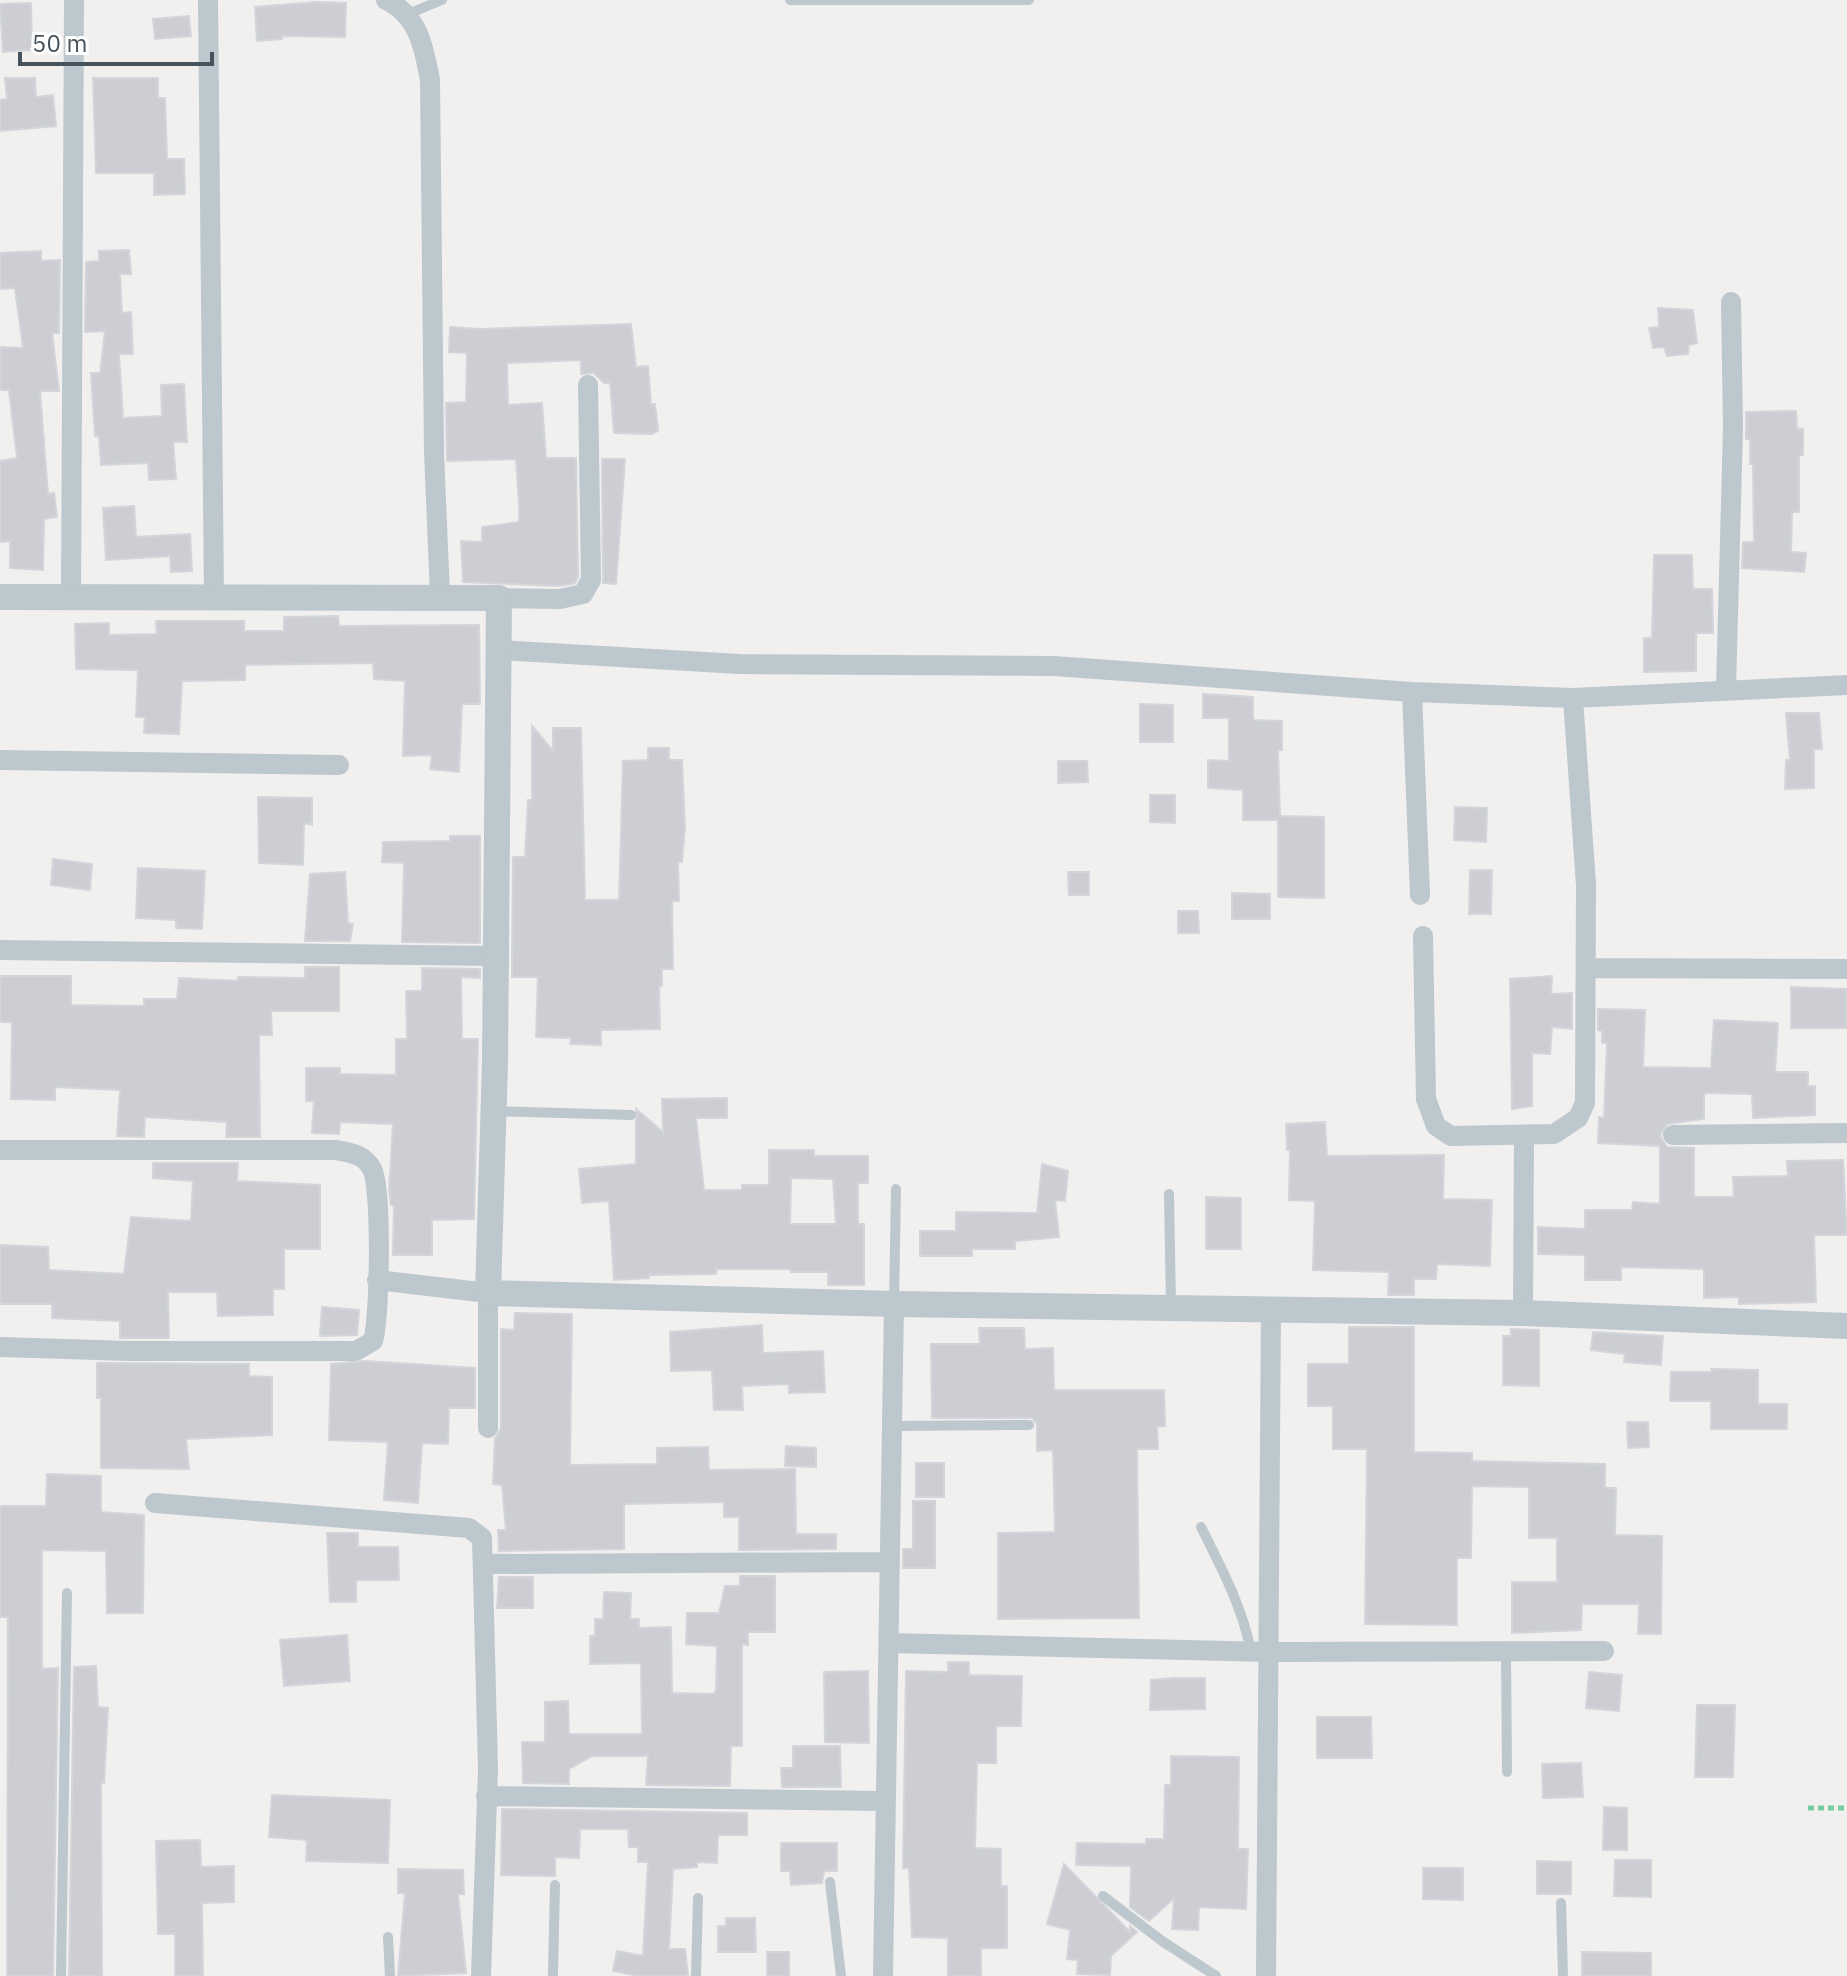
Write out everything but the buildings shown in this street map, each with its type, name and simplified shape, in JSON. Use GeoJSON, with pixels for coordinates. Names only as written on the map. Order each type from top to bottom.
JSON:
{"type":"FeatureCollection","features":[{"type":"Feature","properties":{"kind":"street"},"geometry":{"type":"LineString","coordinates":[[71,597],[74,0]]}},
{"type":"Feature","properties":{"kind":"street"},"geometry":{"type":"LineString","coordinates":[[208,0],[214,599]]}},
{"type":"Feature","properties":{"kind":"street"},"geometry":{"type":"LineString","coordinates":[[386,0],[408,14],[425,53],[430,80],[434,452],[440,595]]}},
{"type":"Feature","properties":{"kind":"street"},"geometry":{"type":"LineString","coordinates":[[1726,690],[1733,427],[1731,302]]}},
{"type":"Feature","properties":{"kind":"street"},"geometry":{"type":"LineString","coordinates":[[0,597],[214,599],[440,595],[560,599],[583,594],[591,580],[588,385]]}},
{"type":"Feature","properties":{"kind":"street"},"geometry":{"type":"LineString","coordinates":[[488,1428],[499,598]]}},
{"type":"Feature","properties":{"kind":"street"},"geometry":{"type":"LineString","coordinates":[[499,650],[739,664],[1054,666],[1412,692],[1573,698],[1847,685]]}},
{"type":"Feature","properties":{"kind":"street"},"geometry":{"type":"LineString","coordinates":[[1412,692],[1420,895]]}},
{"type":"Feature","properties":{"kind":"street"},"geometry":{"type":"LineString","coordinates":[[1423,936],[1429,1113],[1436,1126],[1451,1136],[1554,1134],[1569,1127],[1585,1103],[1586,885],[1573,698]]}},
{"type":"Feature","properties":{"kind":"street"},"geometry":{"type":"LineString","coordinates":[[0,760],[339,765]]}},
{"type":"Feature","properties":{"kind":"street"},"geometry":{"type":"LineString","coordinates":[[0,950],[494,956]]}},
{"type":"Feature","properties":{"kind":"street"},"geometry":{"type":"LineString","coordinates":[[1586,968],[1847,969]]}},
{"type":"Feature","properties":{"kind":"street"},"geometry":{"type":"LineString","coordinates":[[1673,1135],[1847,1133]]}},
{"type":"Feature","properties":{"kind":"street"},"geometry":{"type":"LineString","coordinates":[[1523,1313],[1524,1135]]}},
{"type":"Feature","properties":{"kind":"street"},"geometry":{"type":"LineString","coordinates":[[0,1150],[336,1150],[358,1154],[373,1170],[377,1191],[375,1336],[368,1346],[356,1351],[129,1351],[0,1347]]}},
{"type":"Feature","properties":{"kind":"street"},"geometry":{"type":"LineString","coordinates":[[377,1280],[488,1293],[894,1304],[1523,1313],[1847,1326]]}},
{"type":"Feature","properties":{"kind":"street"},"geometry":{"type":"LineString","coordinates":[[883,1976],[883,1801],[889,1643],[894,1304]]}},
{"type":"Feature","properties":{"kind":"street"},"geometry":{"type":"LineString","coordinates":[[1266,1976],[1260,1651],[1271,1309]]}},
{"type":"Feature","properties":{"kind":"street"},"geometry":{"type":"LineString","coordinates":[[155,1503],[469,1528],[482,1538],[486,1796],[481,1976]]}},
{"type":"Feature","properties":{"kind":"street"},"geometry":{"type":"LineString","coordinates":[[484,1564],[890,1562]]}},
{"type":"Feature","properties":{"kind":"street"},"geometry":{"type":"LineString","coordinates":[[889,1643],[1260,1651],[1604,1651]]}},
{"type":"Feature","properties":{"kind":"street"},"geometry":{"type":"LineString","coordinates":[[486,1796],[883,1801]]}},
{"type":"Feature","properties":{"kind":"lane"},"geometry":{"type":"LineString","coordinates":[[408,14],[442,0]]}},
{"type":"Feature","properties":{"kind":"lane"},"geometry":{"type":"LineString","coordinates":[[790,0],[1029,0]]}},
{"type":"Feature","properties":{"kind":"lane"},"geometry":{"type":"LineString","coordinates":[[493,1111],[631,1115]]}},
{"type":"Feature","properties":{"kind":"lane"},"geometry":{"type":"LineString","coordinates":[[894,1304],[896,1189]]}},
{"type":"Feature","properties":{"kind":"lane"},"geometry":{"type":"LineString","coordinates":[[1169,1194],[1171,1307]]}},
{"type":"Feature","properties":{"kind":"lane"},"geometry":{"type":"LineString","coordinates":[[892,1426],[1029,1425]]}},
{"type":"Feature","properties":{"kind":"lane"},"geometry":{"type":"LineString","coordinates":[[1201,1527],[1260,1651]]}},
{"type":"Feature","properties":{"kind":"lane"},"geometry":{"type":"LineString","coordinates":[[61,1976],[67,1593]]}},
{"type":"Feature","properties":{"kind":"lane"},"geometry":{"type":"LineString","coordinates":[[1506,1652],[1507,1772]]}},
{"type":"Feature","properties":{"kind":"lane"},"geometry":{"type":"LineString","coordinates":[[830,1882],[841,1976]]}},
{"type":"Feature","properties":{"kind":"lane"},"geometry":{"type":"LineString","coordinates":[[553,1976],[555,1885]]}},
{"type":"Feature","properties":{"kind":"lane"},"geometry":{"type":"LineString","coordinates":[[1103,1896],[1162,1941],[1216,1976]]}},
{"type":"Feature","properties":{"kind":"lane"},"geometry":{"type":"LineString","coordinates":[[696,1976],[698,1898]]}},
{"type":"Feature","properties":{"kind":"lane"},"geometry":{"type":"LineString","coordinates":[[1561,1903],[1563,1976]]}},
{"type":"Feature","properties":{"kind":"lane"},"geometry":{"type":"LineString","coordinates":[[388,1937],[390,1976]]}},
{"type":"Feature","properties":{"kind":"path"},"geometry":{"type":"LineString","coordinates":[[1808,1808],[1847,1808]]}}]}
